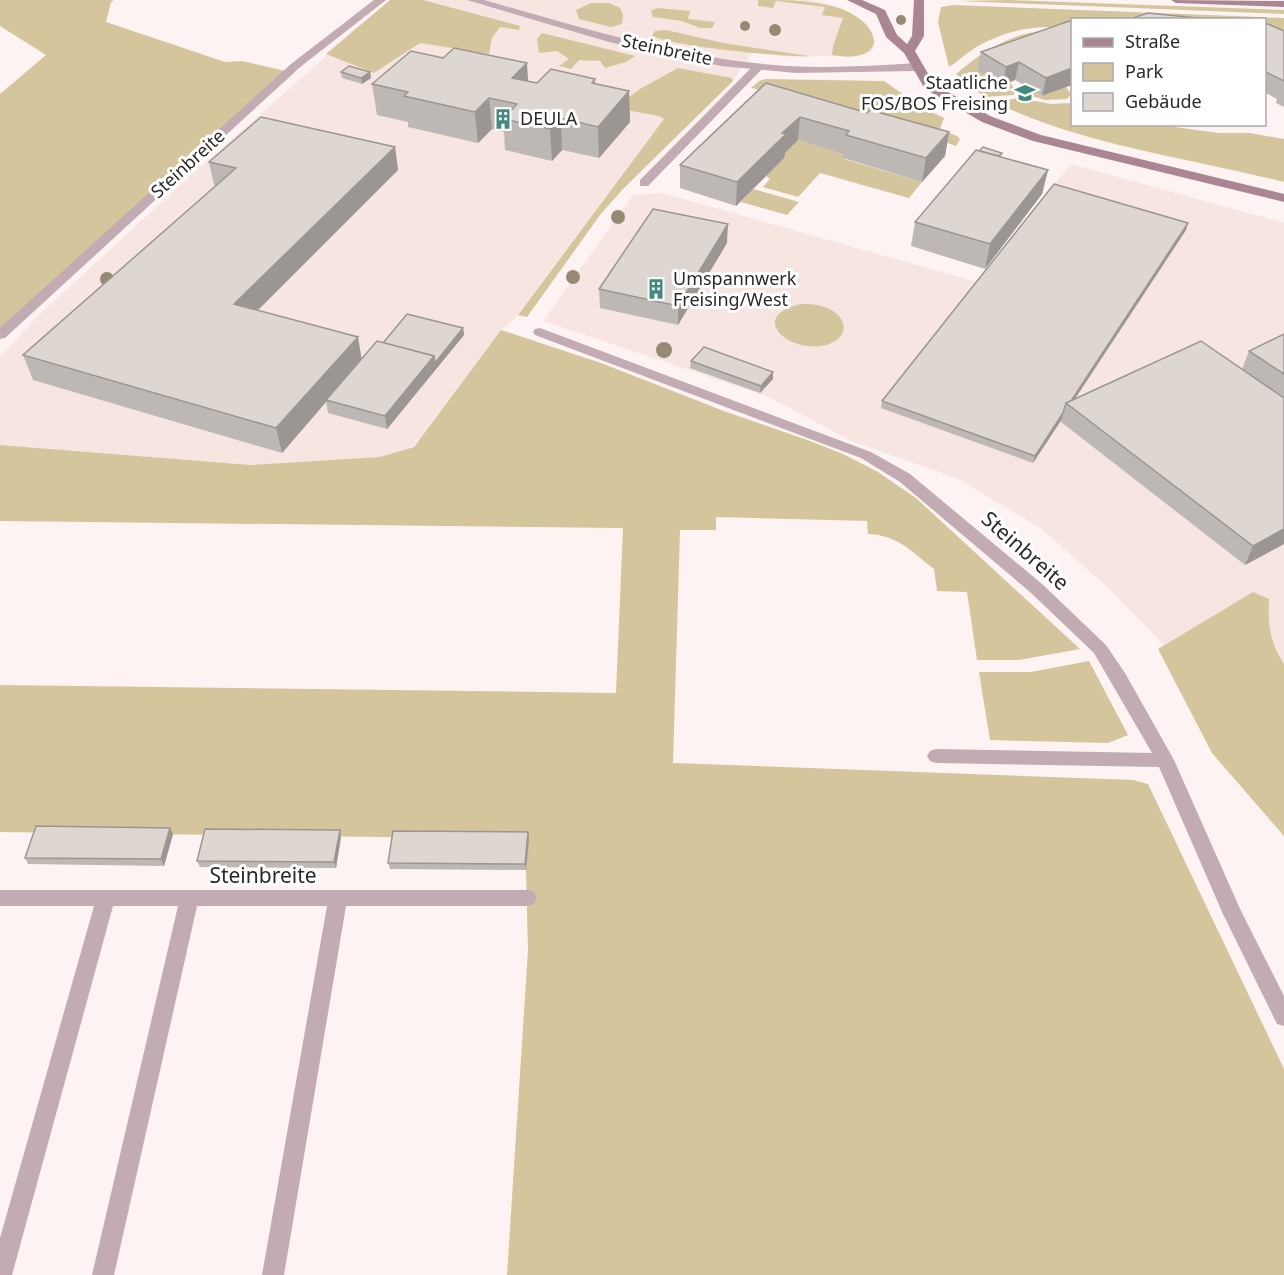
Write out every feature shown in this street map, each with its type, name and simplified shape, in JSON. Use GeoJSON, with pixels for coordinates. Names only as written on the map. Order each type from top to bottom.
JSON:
{"type":"FeatureCollection","features":[{"type":"Feature","properties":{"kind":"street","name":"Steinbreite"},"geometry":{"type":"LineString","coordinates":[[295,66],[381,0]]}},
{"type":"Feature","properties":{"kind":"street","name":"Steinbreite"},"geometry":{"type":"LineString","coordinates":[[472,0],[662,51],[758,67],[853,70],[916,67]]}},
{"type":"Feature","properties":{"kind":"street"},"geometry":{"type":"LineString","coordinates":[[852,0],[883,6],[892,37],[909,51],[916,67],[929,86],[966,109],[1007,128],[1037,138],[1284,198]]}},
{"type":"Feature","properties":{"kind":"street"},"geometry":{"type":"LineString","coordinates":[[909,51],[918,36],[919,0]]}},
{"type":"Feature","properties":{"kind":"street"},"geometry":{"type":"LineString","coordinates":[[1176,0],[1284,4]]}},
{"type":"Feature","properties":{"kind":"lane","name":"Steinbreite"},"geometry":{"type":"LineString","coordinates":[[0,335],[295,66]]}},
{"type":"Feature","properties":{"kind":"lane"},"geometry":{"type":"LineString","coordinates":[[644,183],[758,67]]}},
{"type":"Feature","properties":{"kind":"lane","name":"Steinbreite"},"geometry":{"type":"LineString","coordinates":[[540,333],[726,405],[866,455],[905,478],[1035,588],[1100,649],[1119,678],[1165,760],[1233,915],[1284,1017]]}},
{"type":"Feature","properties":{"kind":"lane"},"geometry":{"type":"LineString","coordinates":[[936,756],[1165,760]]}},
{"type":"Feature","properties":{"kind":"lane","name":"Steinbreite"},"geometry":{"type":"LineString","coordinates":[[0,898],[526,898]]}},
{"type":"Feature","properties":{"kind":"lane"},"geometry":{"type":"LineString","coordinates":[[1,1275],[106,898]]}},
{"type":"Feature","properties":{"kind":"lane"},"geometry":{"type":"LineString","coordinates":[[103,1275],[189,898]]}},
{"type":"Feature","properties":{"kind":"lane"},"geometry":{"type":"LineString","coordinates":[[273,1275],[338,898]]}},
{"type":"Feature","properties":{"kind":"shaded area"},"geometry":{"type":"Polygon","coordinates":[[[390,0],[809,0],[833,5],[850,13],[864,23],[875,41],[872,51],[856,55],[796,57],[752,53],[733,81],[664,119],[512,322],[501,330],[414,446],[381,457],[251,465],[0,445],[0,357],[42,312],[188,178],[390,0]]]}},
{"type":"Feature","properties":{"kind":"shaded area"},"geometry":{"type":"Polygon","coordinates":[[[1071,164],[1284,223],[1284,785],[1206,688],[1107,587],[1042,529],[956,478],[851,441],[769,397],[543,321],[633,195],[662,193],[977,282],[1071,164]]]}},
{"type":"Feature","properties":{"kind":"green space"},"geometry":{"type":"Polygon","coordinates":[[[0,0],[114,0],[111,2],[106,22],[225,62],[242,61],[294,73],[0,334],[0,94],[46,55],[0,26],[0,0]]]}},
{"type":"Feature","properties":{"kind":"green space"},"geometry":{"type":"Polygon","coordinates":[[[390,0],[423,0],[520,26],[519,30],[500,27],[492,38],[489,54],[420,43],[374,73],[326,54],[390,0]]]}},
{"type":"Feature","properties":{"kind":"green space"},"geometry":{"type":"Polygon","coordinates":[[[758,0],[811,2],[842,9],[867,25],[874,42],[870,50],[863,55],[850,57],[832,55],[843,18],[822,15],[825,7],[776,1],[773,8],[758,6],[758,0]]]}},
{"type":"Feature","properties":{"kind":"green space"},"geometry":{"type":"Polygon","coordinates":[[[1008,0],[1284,10],[1284,14],[958,1],[1008,0]]]}},
{"type":"Feature","properties":{"kind":"green space"},"geometry":{"type":"Polygon","coordinates":[[[591,3],[609,3],[620,8],[623,15],[622,24],[611,27],[579,19],[576,10],[591,3]]]}},
{"type":"Feature","properties":{"kind":"green space"},"geometry":{"type":"Polygon","coordinates":[[[954,5],[1284,18],[1284,42],[1266,40],[1266,18],[1071,18],[1071,29],[1046,27],[1007,33],[983,43],[949,67],[938,22],[941,7],[954,5]]]}},
{"type":"Feature","properties":{"kind":"green space"},"geometry":{"type":"Polygon","coordinates":[[[657,8],[690,11],[688,19],[715,22],[712,28],[700,28],[682,21],[653,17],[651,11],[657,8]]]}},
{"type":"Feature","properties":{"kind":"green space"},"geometry":{"type":"Polygon","coordinates":[[[666,30],[723,43],[809,56],[700,47],[652,35],[655,31],[666,30]]]}},
{"type":"Feature","properties":{"kind":"green space"},"geometry":{"type":"Polygon","coordinates":[[[1040,31],[1010,82],[1015,90],[1014,95],[984,97],[956,74],[995,46],[1016,36],[1040,31]]]}},
{"type":"Feature","properties":{"kind":"green space"},"geometry":{"type":"Polygon","coordinates":[[[542,33],[635,56],[626,62],[605,68],[600,61],[579,60],[571,69],[559,66],[569,59],[557,51],[539,53],[537,39],[542,33]]]}},
{"type":"Feature","properties":{"kind":"green space"},"geometry":{"type":"Polygon","coordinates":[[[678,68],[732,78],[733,81],[623,189],[600,215],[527,317],[518,315],[664,119],[659,116],[615,108],[640,89],[678,68]]]}},
{"type":"Feature","properties":{"kind":"green space"},"geometry":{"type":"Polygon","coordinates":[[[765,79],[884,81],[923,108],[944,118],[940,129],[960,139],[956,146],[880,119],[751,88],[765,79]]]}},
{"type":"Feature","properties":{"kind":"green space"},"geometry":{"type":"Polygon","coordinates":[[[1022,84],[1042,96],[1066,87],[1071,94],[1067,99],[1045,100],[1029,95],[1022,84]]]}},
{"type":"Feature","properties":{"kind":"green space"},"geometry":{"type":"Polygon","coordinates":[[[1019,98],[1051,104],[1071,103],[1071,126],[1168,126],[1218,133],[1250,133],[1284,139],[1284,182],[1100,140],[1028,117],[994,102],[1019,98]]]}},
{"type":"Feature","properties":{"kind":"green space"},"geometry":{"type":"Polygon","coordinates":[[[798,140],[847,155],[844,159],[922,182],[909,198],[820,173],[798,197],[763,187],[770,179],[766,176],[798,140]]]}},
{"type":"Feature","properties":{"kind":"green space"},"geometry":{"type":"Polygon","coordinates":[[[753,189],[799,202],[787,215],[741,202],[753,189]]]}},
{"type":"Feature","properties":{"kind":"green space"},"geometry":{"type":"Polygon","coordinates":[[[801,304],[821,306],[837,314],[844,330],[837,340],[815,347],[801,345],[780,334],[775,326],[776,318],[784,310],[801,304]]]}},
{"type":"Feature","properties":{"kind":"green space"},"geometry":{"type":"Polygon","coordinates":[[[501,330],[601,363],[724,411],[810,441],[843,454],[878,472],[916,498],[1080,649],[1019,660],[977,660],[967,592],[937,591],[934,569],[896,541],[868,534],[867,521],[716,517],[716,530],[680,530],[673,763],[1133,780],[1148,784],[1284,1069],[1284,1275],[507,1275],[528,950],[526,870],[528,839],[0,832],[0,685],[616,693],[623,528],[0,521],[0,445],[251,465],[380,457],[414,447],[501,330]]]}},
{"type":"Feature","properties":{"kind":"green space"},"geometry":{"type":"Polygon","coordinates":[[[1253,592],[1269,599],[1270,633],[1284,664],[1284,836],[1212,753],[1158,649],[1253,592]]]}},
{"type":"Feature","properties":{"kind":"green space"},"geometry":{"type":"Polygon","coordinates":[[[1089,661],[1128,735],[1108,743],[990,740],[979,672],[1031,672],[1089,661]]]}},
{"type":"Feature","properties":{"kind":"building"},"geometry":{"type":"Polygon","coordinates":[[[1148,13],[1197,18],[1133,18],[1148,13]]]}},
{"type":"Feature","properties":{"kind":"building"},"geometry":{"type":"Polygon","coordinates":[[[1071,22],[1071,68],[1046,78],[1019,62],[1006,67],[981,52],[1071,22]]]}},
{"type":"Feature","properties":{"kind":"building"},"geometry":{"type":"Polygon","coordinates":[[[1266,24],[1284,31],[1284,81],[1266,72],[1266,24]]]}},
{"type":"Feature","properties":{"kind":"building"},"geometry":{"type":"Polygon","coordinates":[[[454,48],[527,63],[512,78],[537,83],[551,69],[595,79],[592,83],[629,91],[598,127],[561,118],[550,129],[503,119],[517,104],[489,98],[475,112],[404,96],[408,92],[372,84],[411,51],[443,58],[454,48]]]}},
{"type":"Feature","properties":{"kind":"building"},"geometry":{"type":"Polygon","coordinates":[[[349,66],[370,72],[361,78],[341,72],[349,66]]]}},
{"type":"Feature","properties":{"kind":"building"},"geometry":{"type":"Polygon","coordinates":[[[766,83],[867,113],[870,110],[949,132],[926,158],[846,135],[849,131],[800,117],[737,182],[680,165],[766,83]]]}},
{"type":"Feature","properties":{"kind":"building"},"geometry":{"type":"Polygon","coordinates":[[[261,117],[395,147],[234,304],[358,337],[276,428],[23,355],[236,168],[209,162],[261,117]]]}},
{"type":"Feature","properties":{"kind":"building"},"geometry":{"type":"Polygon","coordinates":[[[983,147],[1002,153],[999,156],[979,151],[983,147]]]}},
{"type":"Feature","properties":{"kind":"building"},"geometry":{"type":"Polygon","coordinates":[[[976,150],[1048,170],[990,244],[915,222],[976,150]]]}},
{"type":"Feature","properties":{"kind":"building"},"geometry":{"type":"Polygon","coordinates":[[[1054,184],[1188,223],[1071,401],[1066,403],[1063,413],[1035,456],[882,401],[1054,184]]]}},
{"type":"Feature","properties":{"kind":"building","name":"Umspannwerk Freising/West"},"geometry":{"type":"Polygon","coordinates":[[[653,209],[728,224],[678,306],[599,289],[653,209]]]}},
{"type":"Feature","properties":{"kind":"building"},"geometry":{"type":"Polygon","coordinates":[[[407,314],[463,328],[435,363],[434,356],[383,343],[407,314]]]}},
{"type":"Feature","properties":{"kind":"building"},"geometry":{"type":"Polygon","coordinates":[[[1284,334],[1284,374],[1249,351],[1284,334]]]}},
{"type":"Feature","properties":{"kind":"building"},"geometry":{"type":"Polygon","coordinates":[[[377,341],[434,356],[385,416],[326,400],[377,341]]]}},
{"type":"Feature","properties":{"kind":"building"},"geometry":{"type":"Polygon","coordinates":[[[1201,341],[1284,398],[1284,529],[1253,546],[1066,403],[1201,341]]]}},
{"type":"Feature","properties":{"kind":"building"},"geometry":{"type":"Polygon","coordinates":[[[704,347],[773,372],[761,386],[691,361],[704,347]]]}},
{"type":"Feature","properties":{"kind":"building"},"geometry":{"type":"Polygon","coordinates":[[[36,826],[170,828],[161,859],[25,858],[36,826]]]}},
{"type":"Feature","properties":{"kind":"building"},"geometry":{"type":"Polygon","coordinates":[[[205,829],[340,830],[334,862],[197,861],[205,829]]]}},
{"type":"Feature","properties":{"kind":"building"},"geometry":{"type":"Polygon","coordinates":[[[393,831],[528,832],[525,864],[388,863],[393,831]]]}},
{"type":"Feature","properties":{"kind":"place","name":"Staatliche FOS/BOS Freising"},"geometry":{"type":"Point","coordinates":[1025,93]}},
{"type":"Feature","properties":{"kind":"place","name":"DEULA"},"geometry":{"type":"Point","coordinates":[503,119]}},
{"type":"Feature","properties":{"kind":"place","name":"Umspannwerk Freising/West"},"geometry":{"type":"Point","coordinates":[656,289]}}]}
